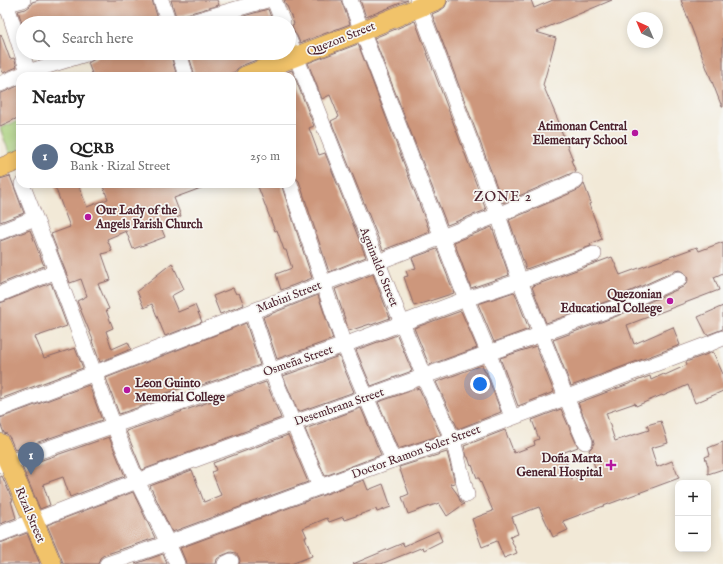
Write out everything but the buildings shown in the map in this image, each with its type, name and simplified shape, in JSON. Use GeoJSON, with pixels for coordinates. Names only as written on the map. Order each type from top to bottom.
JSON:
{"type":"FeatureCollection","features":[{"type":"Feature","properties":{"kind":"main road","name":"Quezon Street"},"geometry":{"type":"LineString","coordinates":[[296,57],[362,32],[425,2]]}},
{"type":"Feature","properties":{"kind":"main road","name":"Quezon Street"},"geometry":{"type":"LineString","coordinates":[[258,72],[288,60]]}},
{"type":"Feature","properties":{"kind":"main road","name":"Rizal Street"},"geometry":{"type":"LineString","coordinates":[[0,443],[4,464],[33,521],[52,564]]}},
{"type":"Feature","properties":{"kind":"street"},"geometry":{"type":"LineString","coordinates":[[162,0],[167,16]]}},
{"type":"Feature","properties":{"kind":"street"},"geometry":{"type":"LineString","coordinates":[[202,16],[221,6],[267,0]]}},
{"type":"Feature","properties":{"kind":"street"},"geometry":{"type":"LineString","coordinates":[[274,0],[280,16]]}},
{"type":"Feature","properties":{"kind":"street"},"geometry":{"type":"LineString","coordinates":[[350,0],[466,299],[489,354],[512,417]]}},
{"type":"Feature","properties":{"kind":"street"},"geometry":{"type":"LineString","coordinates":[[425,2],[520,281],[585,442]]}},
{"type":"Feature","properties":{"kind":"street"},"geometry":{"type":"LineString","coordinates":[[8,4],[16,31]]}},
{"type":"Feature","properties":{"kind":"street","name":"Aguinaldo Street"},"geometry":{"type":"LineString","coordinates":[[296,57],[424,377],[453,440],[467,495]]}},
{"type":"Feature","properties":{"kind":"street"},"geometry":{"type":"LineString","coordinates":[[24,60],[28,72],[67,60]]}},
{"type":"Feature","properties":{"kind":"street"},"geometry":{"type":"LineString","coordinates":[[181,60],[185,72]]}},
{"type":"Feature","properties":{"kind":"street"},"geometry":{"type":"LineString","coordinates":[[0,84],[16,77]]}},
{"type":"Feature","properties":{"kind":"street","name":"Mabini Street"},"geometry":{"type":"LineString","coordinates":[[0,409],[443,237],[576,181]]}},
{"type":"Feature","properties":{"kind":"street"},"geometry":{"type":"LineString","coordinates":[[24,188],[114,426],[137,481],[178,564]]}},
{"type":"Feature","properties":{"kind":"street"},"geometry":{"type":"LineString","coordinates":[[291,188],[344,345],[393,460]]}},
{"type":"Feature","properties":{"kind":"street"},"geometry":{"type":"LineString","coordinates":[[0,232],[35,218]]}},
{"type":"Feature","properties":{"kind":"street","name":"Osmeña Street"},"geometry":{"type":"LineString","coordinates":[[4,464],[344,345],[466,299],[594,254]]}},
{"type":"Feature","properties":{"kind":"street"},"geometry":{"type":"LineString","coordinates":[[0,294],[56,271]]}},
{"type":"Feature","properties":{"kind":"street","name":"Desembrana Street"},"geometry":{"type":"LineString","coordinates":[[0,534],[294,423],[614,308],[679,279]]}},
{"type":"Feature","properties":{"kind":"street"},"geometry":{"type":"LineString","coordinates":[[252,312],[271,370],[320,486]]}},
{"type":"Feature","properties":{"kind":"street","name":"Doctor Ramon Soler Street"},"geometry":{"type":"LineString","coordinates":[[107,564],[168,543],[320,486],[453,440],[711,344],[723,338]]}},
{"type":"Feature","properties":{"kind":"green space"},"geometry":{"type":"Polygon","coordinates":[[[16,122],[16,153],[10,155],[0,128],[16,122]]]}},
{"type":"Feature","properties":{"kind":"place","name":"Atimonan Central Elementary School"},"geometry":{"type":"Point","coordinates":[635,133]}},
{"type":"Feature","properties":{"kind":"place","name":"Our Lady of the Angels Parish Church"},"geometry":{"type":"Point","coordinates":[88,217]}},
{"type":"Feature","properties":{"kind":"place","name":"Quezonian Educational College"},"geometry":{"type":"Point","coordinates":[670,301]}},
{"type":"Feature","properties":{"kind":"place","name":"Leon Guinto Memorial College"},"geometry":{"type":"Point","coordinates":[127,390]}},
{"type":"Feature","properties":{"kind":"place","name":"Doña Marta General Hospital"},"geometry":{"type":"Point","coordinates":[611,465]}},
{"type":"Feature","properties":{"kind":"place","name":"QCRB"},"geometry":{"type":"Point","coordinates":[31,475]}},
{"type":"Feature","properties":{"kind":"district","name":"ZONE 2"},"geometry":{"type":"Point","coordinates":[503,197]}}]}
